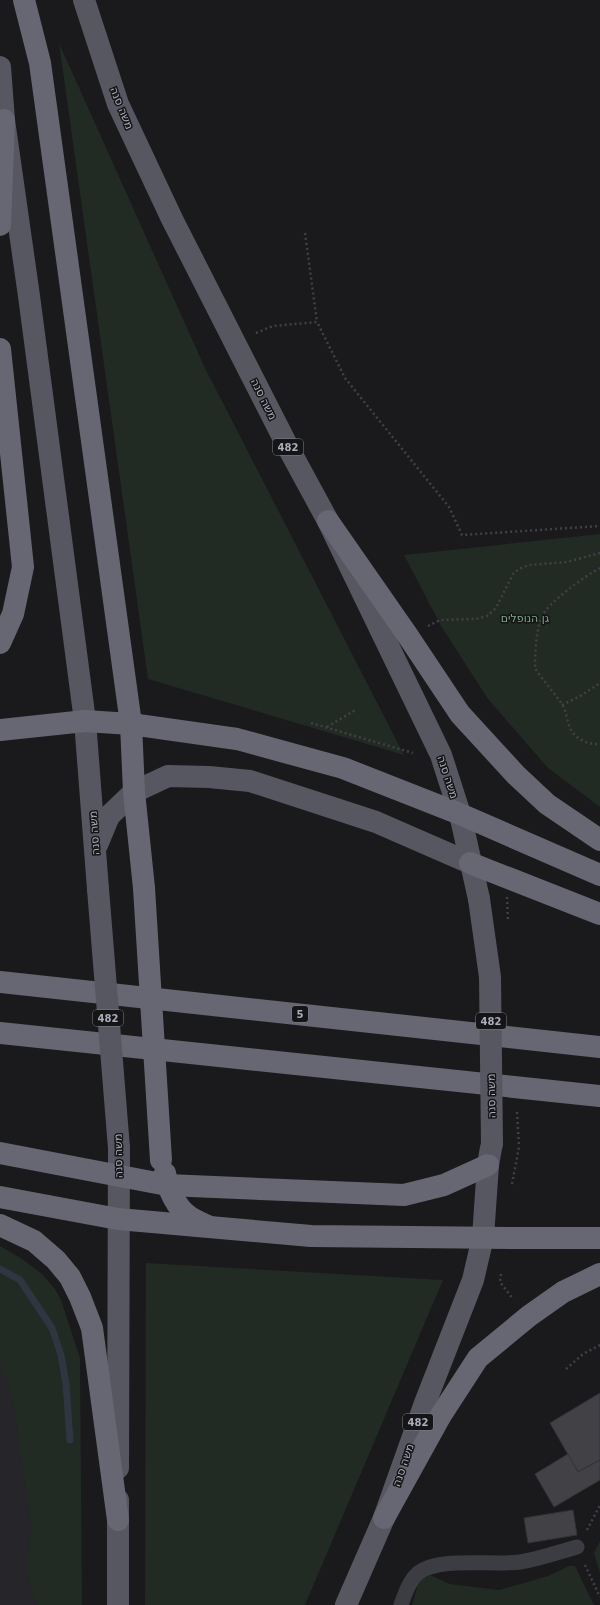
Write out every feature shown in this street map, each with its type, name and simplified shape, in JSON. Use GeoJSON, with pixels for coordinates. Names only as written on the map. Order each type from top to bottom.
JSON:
{"type":"FeatureCollection","features":[{"type":"Feature","properties":{"kind":"highway"},"geometry":{"type":"LineString","coordinates":[[24,0],[40,63],[131,724],[134,792],[144,888],[161,1160],[167,1185],[178,1205],[189,1217],[210,1228]]}},
{"type":"Feature","properties":{"kind":"highway"},"geometry":{"type":"LineString","coordinates":[[0,225],[4,120]]}},
{"type":"Feature","properties":{"kind":"highway"},"geometry":{"type":"LineString","coordinates":[[0,349],[23,567],[13,614],[0,643]]}},
{"type":"Feature","properties":{"kind":"highway"},"geometry":{"type":"LineString","coordinates":[[328,521],[460,714],[516,775],[547,804],[600,840]]}},
{"type":"Feature","properties":{"kind":"highway"},"geometry":{"type":"LineString","coordinates":[[0,730],[85,721],[131,724],[237,739],[343,768],[460,814],[600,875]]}},
{"type":"Feature","properties":{"kind":"highway"},"geometry":{"type":"LineString","coordinates":[[470,863],[600,914]]}},
{"type":"Feature","properties":{"kind":"highway","name":"5"},"geometry":{"type":"LineString","coordinates":[[0,982],[600,1047]]}},
{"type":"Feature","properties":{"kind":"highway"},"geometry":{"type":"LineString","coordinates":[[0,1033],[600,1096]]}},
{"type":"Feature","properties":{"kind":"highway"},"geometry":{"type":"LineString","coordinates":[[0,1154],[167,1185],[404,1195],[444,1185],[490,1155]]}},
{"type":"Feature","properties":{"kind":"highway"},"geometry":{"type":"LineString","coordinates":[[0,1196],[118,1219],[311,1236],[600,1238]]}},
{"type":"Feature","properties":{"kind":"highway"},"geometry":{"type":"LineString","coordinates":[[0,1225],[34,1242],[56,1260],[70,1277],[80,1297],[92,1328],[118,1520]]}},
{"type":"Feature","properties":{"kind":"highway"},"geometry":{"type":"LineString","coordinates":[[384,1518],[441,1415],[478,1358],[529,1316],[563,1292],[600,1274]]}},
{"type":"Feature","properties":{"kind":"main road","name":"משה סנה"},"geometry":{"type":"LineString","coordinates":[[84,0],[118,104],[172,219],[290,451],[328,521],[441,755],[460,814],[478,899],[490,977],[490,1155],[483,1238],[473,1280],[425,1403],[384,1518],[346,1605]]}},
{"type":"Feature","properties":{"kind":"main road","name":"משה סנה"},"geometry":{"type":"LineString","coordinates":[[0,67],[4,120],[85,721],[119,1148],[118,1605]]}},
{"type":"Feature","properties":{"kind":"main road"},"geometry":{"type":"LineString","coordinates":[[95,848],[109,816],[134,792],[168,776],[209,777],[250,781],[376,822],[470,863]]}},
{"type":"Feature","properties":{"kind":"lane"},"geometry":{"type":"LineString","coordinates":[[401,1605],[408,1586],[418,1573],[431,1566],[448,1563],[520,1562],[577,1547]]}},
{"type":"Feature","properties":{"kind":"path"},"geometry":{"type":"LineString","coordinates":[[305,232],[317,322],[345,378],[449,507],[462,535],[600,526]]}},
{"type":"Feature","properties":{"kind":"path"},"geometry":{"type":"LineString","coordinates":[[234,340],[274,326],[317,322]]}},
{"type":"Feature","properties":{"kind":"path"},"geometry":{"type":"LineString","coordinates":[[408,636],[440,620],[476,619],[487,616],[496,608],[513,574],[519,569],[529,565],[567,562],[600,553]]}},
{"type":"Feature","properties":{"kind":"path"},"geometry":{"type":"LineString","coordinates":[[600,568],[586,576],[567,591],[542,617],[537,636],[535,668],[562,705],[567,715],[570,729],[580,739],[591,745],[600,744]]}},
{"type":"Feature","properties":{"kind":"path"},"geometry":{"type":"LineString","coordinates":[[562,705],[582,695],[600,683]]}},
{"type":"Feature","properties":{"kind":"path"},"geometry":{"type":"LineString","coordinates":[[327,728],[357,709]]}},
{"type":"Feature","properties":{"kind":"path"},"geometry":{"type":"LineString","coordinates":[[566,1369],[583,1354],[600,1345]]}},
{"type":"Feature","properties":{"kind":"path"},"geometry":{"type":"LineString","coordinates":[[600,1506],[590,1523],[585,1537],[577,1547],[600,1596]]}},
{"type":"Feature","properties":{"kind":"shaded area"},"geometry":{"type":"Polygon","coordinates":[[[0,1294],[66,1605],[0,1605],[0,1294]]]}},
{"type":"Feature","properties":{"kind":"green space"},"geometry":{"type":"Polygon","coordinates":[[[59,43],[205,368],[404,755],[148,679],[59,43]]]}},
{"type":"Feature","properties":{"kind":"green space","name":"גן הנופלים"},"geometry":{"type":"Polygon","coordinates":[[[600,534],[600,807],[548,768],[488,699],[441,626],[404,555],[600,534]]]}},
{"type":"Feature","properties":{"kind":"green space"},"geometry":{"type":"Polygon","coordinates":[[[0,1246],[19,1257],[41,1273],[55,1289],[61,1300],[80,1358],[82,1605],[37,1605],[27,1574],[31,1526],[12,1395],[0,1364],[0,1246]]]}},
{"type":"Feature","properties":{"kind":"green space"},"geometry":{"type":"Polygon","coordinates":[[[146,1263],[443,1280],[305,1605],[145,1605],[146,1263]]]}},
{"type":"Feature","properties":{"kind":"green space"},"geometry":{"type":"Polygon","coordinates":[[[600,1541],[600,1573],[594,1553],[600,1541]]]}},
{"type":"Feature","properties":{"kind":"green space"},"geometry":{"type":"Polygon","coordinates":[[[569,1566],[575,1566],[594,1605],[412,1605],[419,1581],[430,1575],[450,1584],[499,1590],[548,1576],[569,1566]]]}},
{"type":"Feature","properties":{"kind":"building"},"geometry":{"type":"Polygon","coordinates":[[[600,1393],[600,1460],[578,1472],[550,1423],[600,1393]]]}},
{"type":"Feature","properties":{"kind":"building"},"geometry":{"type":"Polygon","coordinates":[[[568,1454],[578,1472],[600,1460],[600,1480],[554,1507],[535,1474],[568,1454]]]}},
{"type":"Feature","properties":{"kind":"building"},"geometry":{"type":"Polygon","coordinates":[[[573,1510],[577,1535],[528,1543],[524,1518],[573,1510]]]}},
{"type":"Feature","properties":{"kind":"waterway"},"geometry":{"type":"LineString","coordinates":[[0,1269],[20,1280],[52,1328],[61,1355],[66,1384],[70,1440]]}}]}
